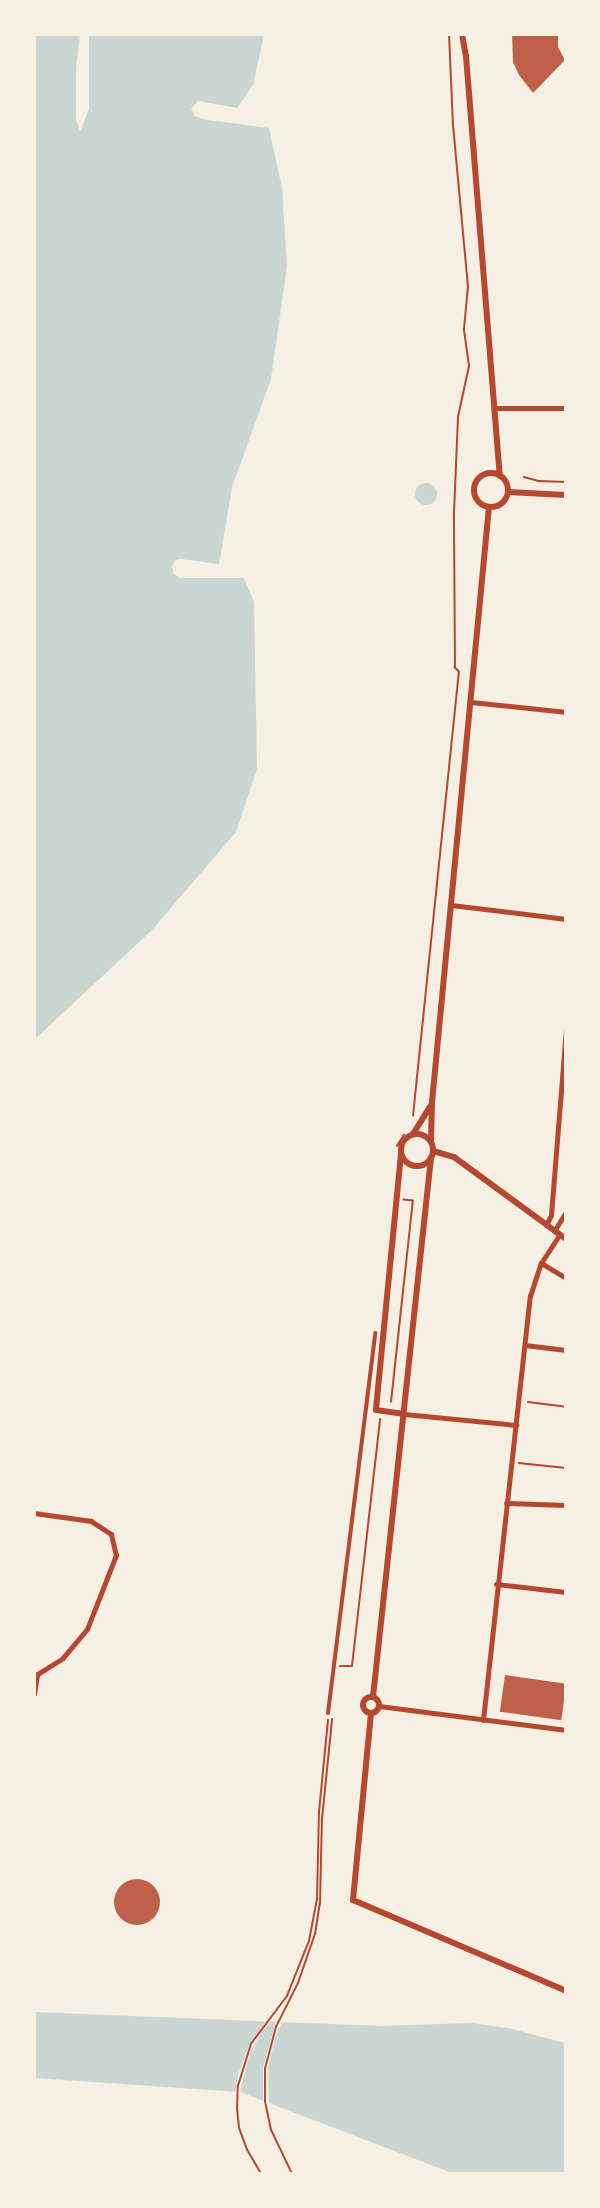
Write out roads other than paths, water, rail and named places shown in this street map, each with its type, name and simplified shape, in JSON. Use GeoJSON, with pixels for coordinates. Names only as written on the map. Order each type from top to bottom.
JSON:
{"type":"FeatureCollection","features":[{"type":"Feature","properties":{"kind":"street"},"geometry":{"type":"LineString","coordinates":[[462,34],[466,56],[500,476],[507,485],[508,492],[502,503],[489,507],[478,500],[475,492],[476,484],[486,474],[500,476]]}},
{"type":"Feature","properties":{"kind":"street"},"geometry":{"type":"LineString","coordinates":[[494,408],[566,408]]}},
{"type":"Feature","properties":{"kind":"street"},"geometry":{"type":"LineString","coordinates":[[508,492],[566,495]]}},
{"type":"Feature","properties":{"kind":"street"},"geometry":{"type":"LineString","coordinates":[[373,1697],[432,1154],[432,1102],[489,507]]}},
{"type":"Feature","properties":{"kind":"street"},"geometry":{"type":"LineString","coordinates":[[471,702],[566,712]]}},
{"type":"Feature","properties":{"kind":"street"},"geometry":{"type":"LineString","coordinates":[[451,905],[566,919]]}},
{"type":"Feature","properties":{"kind":"street"},"geometry":{"type":"LineString","coordinates":[[546,1225],[551,1215],[566,1028]]}},
{"type":"Feature","properties":{"kind":"street"},"geometry":{"type":"LineString","coordinates":[[432,1102],[413,1134],[404,1140],[401,1154],[376,1410],[516,1425]]}},
{"type":"Feature","properties":{"kind":"street"},"geometry":{"type":"LineString","coordinates":[[413,1134],[423,1135],[431,1142]]}},
{"type":"Feature","properties":{"kind":"street"},"geometry":{"type":"LineString","coordinates":[[401,1154],[407,1163],[417,1167],[432,1154],[454,1157],[560,1235]]}},
{"type":"Feature","properties":{"kind":"street"},"geometry":{"type":"LineString","coordinates":[[483,1720],[496,1584],[530,1296],[541,1263],[560,1235],[566,1212]]}},
{"type":"Feature","properties":{"kind":"street"},"geometry":{"type":"LineString","coordinates":[[541,1263],[566,1278]]}},
{"type":"Feature","properties":{"kind":"street"},"geometry":{"type":"LineString","coordinates":[[566,1302],[566,1309]]}},
{"type":"Feature","properties":{"kind":"street"},"geometry":{"type":"LineString","coordinates":[[330,1714],[375,1333]]}},
{"type":"Feature","properties":{"kind":"street"},"geometry":{"type":"LineString","coordinates":[[525,1345],[566,1350]]}},
{"type":"Feature","properties":{"kind":"street"},"geometry":{"type":"LineString","coordinates":[[506,1503],[566,1505]]}},
{"type":"Feature","properties":{"kind":"street"},"geometry":{"type":"LineString","coordinates":[[34,1514],[91,1521],[111,1534],[116,1555],[87,1629],[63,1658],[35,1675],[34,1694]]}},
{"type":"Feature","properties":{"kind":"street"},"geometry":{"type":"LineString","coordinates":[[496,1584],[566,1592]]}},
{"type":"Feature","properties":{"kind":"street"},"geometry":{"type":"LineString","coordinates":[[373,1697],[379,1701],[379,1706],[376,1712],[371,1713],[366,1712],[363,1704],[367,1698],[373,1697]]}},
{"type":"Feature","properties":{"kind":"street"},"geometry":{"type":"LineString","coordinates":[[379,1706],[566,1730]]}},
{"type":"Feature","properties":{"kind":"street"},"geometry":{"type":"LineString","coordinates":[[371,1713],[353,1900],[566,1991]]}}]}
